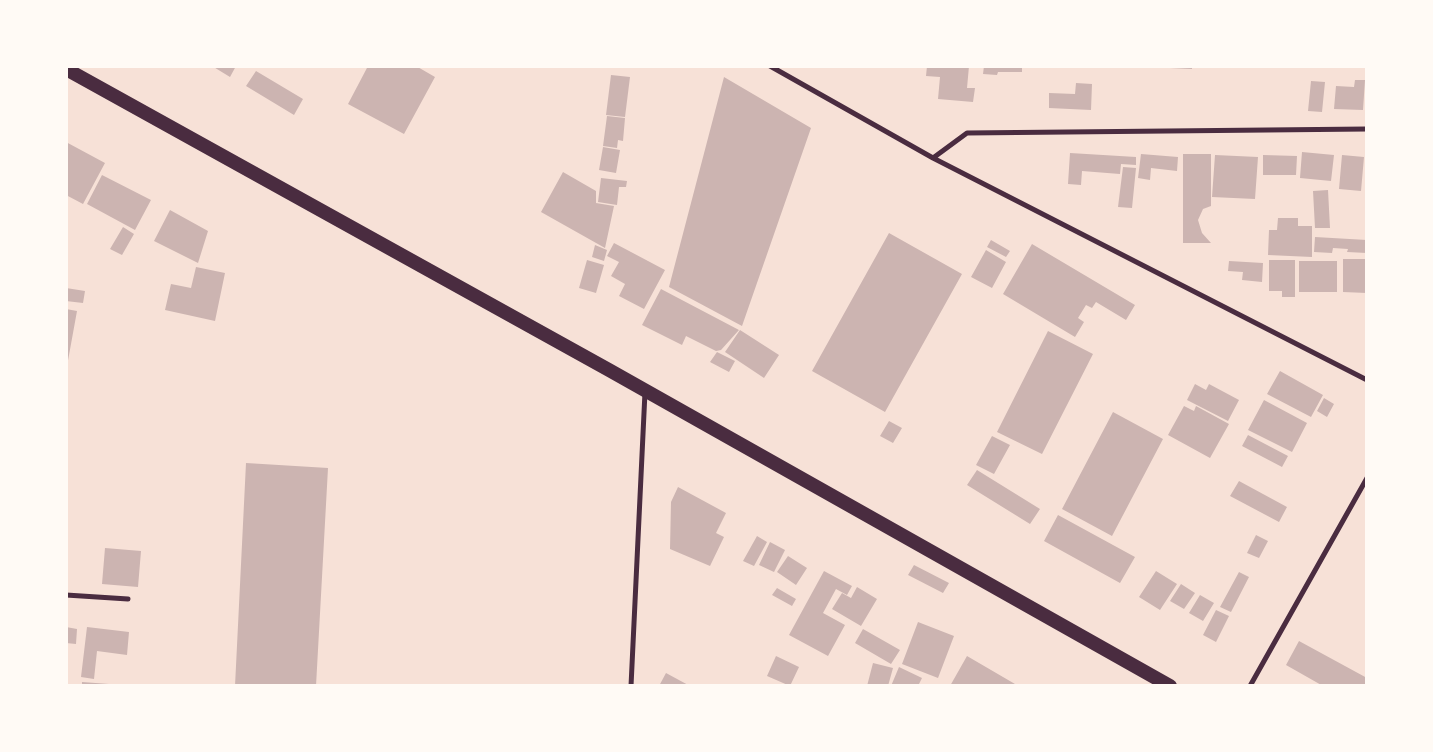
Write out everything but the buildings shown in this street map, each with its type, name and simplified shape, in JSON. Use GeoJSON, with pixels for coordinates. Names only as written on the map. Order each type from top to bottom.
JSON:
{"type":"FeatureCollection","features":[{"type":"Feature","properties":{"kind":"highway"},"geometry":{"type":"LineString","coordinates":[[66,69],[646,391],[1170,686]]}},
{"type":"Feature","properties":{"kind":"street"},"geometry":{"type":"LineString","coordinates":[[770,66],[933,158],[1367,380]]}},
{"type":"Feature","properties":{"kind":"street"},"geometry":{"type":"LineString","coordinates":[[933,158],[967,133],[1367,129]]}},
{"type":"Feature","properties":{"kind":"street"},"geometry":{"type":"LineString","coordinates":[[632,686],[646,391]]}},
{"type":"Feature","properties":{"kind":"street"},"geometry":{"type":"LineString","coordinates":[[1250,686],[1367,478]]}},
{"type":"Feature","properties":{"kind":"street"},"geometry":{"type":"LineString","coordinates":[[66,595],[128,598]]}}]}
